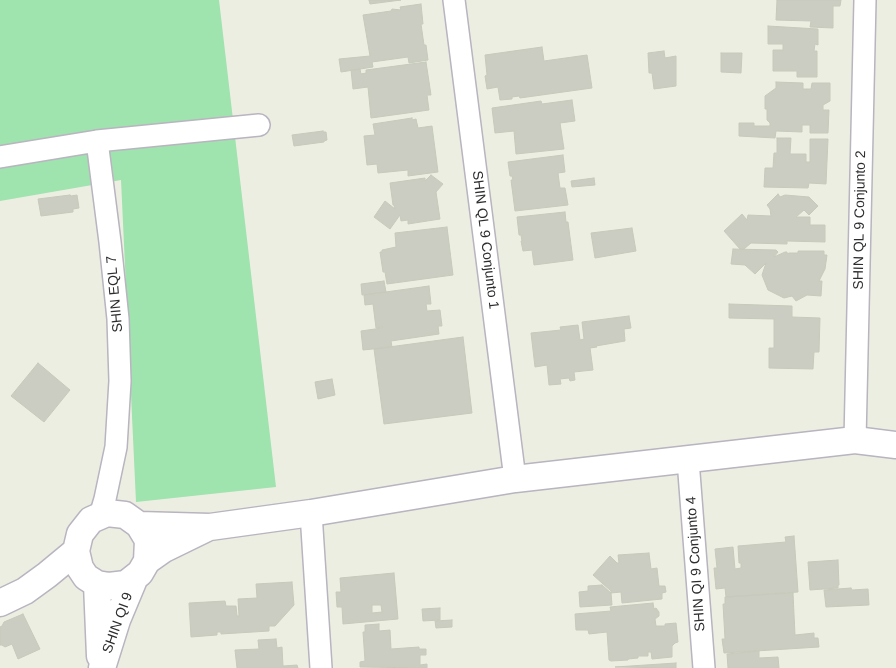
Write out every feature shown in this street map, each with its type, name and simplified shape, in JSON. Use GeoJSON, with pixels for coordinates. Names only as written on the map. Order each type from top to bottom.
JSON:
{"type":"FeatureCollection","features":[{"type":"Feature","properties":{"kind":"street","name":"SHIN QL 9 Conjunto 1"},"geometry":{"type":"LineString","coordinates":[[454,0],[515,479]]}},
{"type":"Feature","properties":{"kind":"street","name":"SHIN QL 9 Conjunto 2"},"geometry":{"type":"LineString","coordinates":[[855,440],[865,0]]}},
{"type":"Feature","properties":{"kind":"street"},"geometry":{"type":"LineString","coordinates":[[0,157],[97,141],[259,125]]}},
{"type":"Feature","properties":{"kind":"street","name":"SHIN EQL 7"},"geometry":{"type":"LineString","coordinates":[[97,141],[118,319],[120,381],[116,448],[106,498],[121,519]]}},
{"type":"Feature","properties":{"kind":"street"},"geometry":{"type":"LineString","coordinates":[[91,581],[80,568],[76,551],[80,534],[91,520],[121,519],[210,527],[311,513],[515,479],[855,440],[896,445]]}},
{"type":"Feature","properties":{"kind":"street","name":"SHIN QI 9 Conjunto 4"},"geometry":{"type":"LineString","coordinates":[[688,460],[704,668]]}},
{"type":"Feature","properties":{"kind":"street"},"geometry":{"type":"LineString","coordinates":[[311,513],[321,668]]}},
{"type":"Feature","properties":{"kind":"street"},"geometry":{"type":"LineString","coordinates":[[121,519],[148,540],[141,569]]}},
{"type":"Feature","properties":{"kind":"street"},"geometry":{"type":"LineString","coordinates":[[24,591],[51,584],[91,581],[109,586],[126,584],[164,549],[210,527]]}},
{"type":"Feature","properties":{"kind":"street"},"geometry":{"type":"LineString","coordinates":[[0,603],[24,591],[76,551]]}},
{"type":"Feature","properties":{"kind":"street","name":"SHIN QI 9"},"geometry":{"type":"LineString","coordinates":[[101,668],[117,620],[141,569]]}},
{"type":"Feature","properties":{"kind":"street","name":"SHIN QI 9"},"geometry":{"type":"LineString","coordinates":[[91,581],[101,668]]}},
{"type":"Feature","properties":{"kind":"green space"},"geometry":{"type":"Polygon","coordinates":[[[0,0],[219,0],[276,487],[136,502],[121,180],[0,201],[0,0]]]}},
{"type":"Feature","properties":{"kind":"building"},"geometry":{"type":"Polygon","coordinates":[[[369,0],[401,0],[370,4],[369,0]]]}},
{"type":"Feature","properties":{"kind":"building"},"geometry":{"type":"Polygon","coordinates":[[[777,0],[841,0],[840,6],[833,6],[833,28],[810,27],[811,21],[776,20],[777,0]]]}},
{"type":"Feature","properties":{"kind":"building"},"geometry":{"type":"Polygon","coordinates":[[[421,4],[423,24],[421,24],[428,60],[409,63],[408,57],[372,62],[373,67],[341,72],[339,59],[370,56],[363,15],[391,11],[392,9],[401,10],[400,7],[421,4]]]}},
{"type":"Feature","properties":{"kind":"building"},"geometry":{"type":"Polygon","coordinates":[[[768,26],[818,29],[818,45],[815,44],[814,51],[817,51],[817,77],[797,77],[797,71],[773,71],[773,50],[783,50],[783,44],[768,44],[768,26]]]}},
{"type":"Feature","properties":{"kind":"building"},"geometry":{"type":"Polygon","coordinates":[[[542,47],[544,61],[587,55],[592,88],[520,98],[519,96],[500,100],[498,87],[487,89],[485,55],[542,47]]]}},
{"type":"Feature","properties":{"kind":"building"},"geometry":{"type":"Polygon","coordinates":[[[664,51],[665,58],[676,56],[676,86],[654,89],[652,73],[649,73],[648,53],[664,51]]]}},
{"type":"Feature","properties":{"kind":"building"},"geometry":{"type":"Polygon","coordinates":[[[721,53],[742,53],[741,73],[721,72],[721,53]]]}},
{"type":"Feature","properties":{"kind":"building"},"geometry":{"type":"Polygon","coordinates":[[[426,62],[431,95],[427,95],[429,110],[371,118],[368,87],[353,89],[351,70],[360,69],[361,74],[366,73],[366,70],[426,62]]]}},
{"type":"Feature","properties":{"kind":"building"},"geometry":{"type":"Polygon","coordinates":[[[776,82],[803,83],[803,89],[811,89],[812,83],[830,83],[830,101],[823,105],[823,110],[829,110],[828,133],[810,133],[810,125],[802,125],[802,132],[776,131],[775,138],[739,136],[739,123],[754,123],[754,126],[770,126],[767,120],[767,109],[765,109],[765,96],[776,88],[776,82]]]}},
{"type":"Feature","properties":{"kind":"building"},"geometry":{"type":"Polygon","coordinates":[[[572,100],[575,121],[560,123],[564,149],[516,154],[514,131],[495,133],[492,108],[541,101],[542,104],[572,100]]]}},
{"type":"Feature","properties":{"kind":"building"},"geometry":{"type":"Polygon","coordinates":[[[412,118],[412,120],[416,119],[418,128],[432,126],[438,172],[408,176],[408,170],[378,173],[377,164],[367,165],[364,136],[375,135],[373,124],[412,118]]]}},
{"type":"Feature","properties":{"kind":"building"},"geometry":{"type":"Polygon","coordinates":[[[326,132],[327,140],[324,142],[294,146],[292,135],[326,132]]]}},
{"type":"Feature","properties":{"kind":"building"},"geometry":{"type":"Polygon","coordinates":[[[777,138],[791,138],[790,154],[806,154],[806,162],[810,162],[810,139],[828,139],[826,184],[809,183],[808,188],[764,187],[765,168],[773,168],[774,153],[777,153],[777,138]]]}},
{"type":"Feature","properties":{"kind":"building"},"geometry":{"type":"Polygon","coordinates":[[[563,155],[565,172],[558,173],[560,188],[565,188],[568,205],[515,211],[511,180],[513,180],[512,176],[510,176],[508,162],[563,155]]]}},
{"type":"Feature","properties":{"kind":"building"},"geometry":{"type":"Polygon","coordinates":[[[431,175],[443,184],[436,192],[440,219],[408,224],[408,220],[401,221],[400,215],[390,229],[374,217],[385,201],[395,209],[390,183],[425,178],[425,181],[431,175]]]}},
{"type":"Feature","properties":{"kind":"building"},"geometry":{"type":"Polygon","coordinates":[[[594,178],[595,185],[572,187],[571,181],[594,178]]]}},
{"type":"Feature","properties":{"kind":"building"},"geometry":{"type":"Polygon","coordinates":[[[778,194],[780,197],[785,195],[809,197],[818,206],[809,215],[804,210],[796,217],[810,217],[810,225],[825,225],[825,242],[787,241],[787,244],[751,243],[744,249],[740,249],[724,231],[742,214],[747,220],[748,215],[771,216],[767,205],[778,194]]]}},
{"type":"Feature","properties":{"kind":"building"},"geometry":{"type":"Polygon","coordinates":[[[77,195],[79,208],[73,209],[73,212],[41,216],[38,199],[77,195]]]}},
{"type":"Feature","properties":{"kind":"building"},"geometry":{"type":"Polygon","coordinates":[[[565,212],[573,260],[534,265],[532,250],[523,251],[517,217],[565,212]]]}},
{"type":"Feature","properties":{"kind":"building"},"geometry":{"type":"Polygon","coordinates":[[[447,227],[453,275],[387,284],[380,252],[396,247],[395,233],[447,227]]]}},
{"type":"Feature","properties":{"kind":"building"},"geometry":{"type":"Polygon","coordinates":[[[632,228],[636,251],[595,258],[591,233],[632,228]]]}},
{"type":"Feature","properties":{"kind":"building"},"geometry":{"type":"Polygon","coordinates":[[[733,249],[776,250],[778,252],[774,257],[785,252],[787,254],[798,253],[798,251],[824,251],[824,255],[827,255],[825,269],[819,281],[822,281],[821,296],[807,295],[796,301],[792,296],[784,298],[768,290],[762,275],[766,263],[755,274],[745,265],[731,264],[733,249]]]}},
{"type":"Feature","properties":{"kind":"building"},"geometry":{"type":"Polygon","coordinates":[[[384,281],[386,292],[362,295],[361,284],[384,281]]]}},
{"type":"Feature","properties":{"kind":"building"},"geometry":{"type":"Polygon","coordinates":[[[429,286],[431,304],[426,304],[427,311],[440,310],[442,326],[438,326],[439,334],[391,341],[392,347],[363,350],[361,331],[382,328],[376,328],[373,304],[365,305],[364,295],[429,286]]]}},
{"type":"Feature","properties":{"kind":"building"},"geometry":{"type":"Polygon","coordinates":[[[729,304],[792,306],[792,317],[820,318],[819,352],[814,352],[813,369],[769,368],[769,348],[774,348],[774,319],[729,318],[729,304]]]}},
{"type":"Feature","properties":{"kind":"building"},"geometry":{"type":"Polygon","coordinates":[[[629,316],[631,328],[624,329],[625,341],[590,348],[593,370],[574,372],[575,380],[570,381],[569,378],[560,379],[561,384],[549,385],[547,365],[535,367],[531,333],[561,330],[560,327],[578,325],[580,340],[584,339],[582,322],[629,316]]]}},
{"type":"Feature","properties":{"kind":"building"},"geometry":{"type":"Polygon","coordinates":[[[463,337],[472,413],[384,424],[374,349],[463,337]]]}},
{"type":"Feature","properties":{"kind":"building"},"geometry":{"type":"Polygon","coordinates":[[[38,363],[70,390],[44,422],[11,396],[38,363]]]}},
{"type":"Feature","properties":{"kind":"building"},"geometry":{"type":"Polygon","coordinates":[[[332,379],[335,395],[318,399],[315,382],[332,379]]]}},
{"type":"Feature","properties":{"kind":"building"},"geometry":{"type":"Polygon","coordinates":[[[794,536],[798,592],[726,597],[725,588],[716,589],[714,568],[717,568],[715,549],[733,547],[735,569],[741,568],[738,546],[786,542],[785,537],[794,536]]]}},
{"type":"Feature","properties":{"kind":"building"},"geometry":{"type":"Polygon","coordinates":[[[649,553],[651,569],[657,568],[659,586],[665,586],[666,592],[662,593],[662,599],[622,603],[621,592],[611,593],[593,575],[610,556],[619,563],[618,555],[649,553]]]}},
{"type":"Feature","properties":{"kind":"building"},"geometry":{"type":"Polygon","coordinates":[[[838,560],[838,588],[810,590],[808,562],[838,560]]]}},
{"type":"Feature","properties":{"kind":"building"},"geometry":{"type":"Polygon","coordinates":[[[394,573],[398,619],[343,624],[342,607],[337,607],[336,592],[341,592],[340,578],[394,573]],[[372,605],[372,613],[382,612],[381,605],[372,605]]]}},
{"type":"Feature","properties":{"kind":"building"},"geometry":{"type":"Polygon","coordinates":[[[292,582],[294,605],[275,626],[269,626],[269,631],[221,634],[221,632],[217,632],[217,635],[191,637],[189,603],[225,601],[226,606],[236,606],[237,616],[239,616],[238,599],[257,598],[256,584],[292,582]]]}},
{"type":"Feature","properties":{"kind":"building"},"geometry":{"type":"Polygon","coordinates":[[[602,585],[611,593],[612,605],[580,607],[579,592],[588,591],[588,586],[602,585]]]}},
{"type":"Feature","properties":{"kind":"building"},"geometry":{"type":"Polygon","coordinates":[[[851,588],[852,590],[868,589],[869,605],[826,607],[824,590],[851,588]]]}},
{"type":"Feature","properties":{"kind":"building"},"geometry":{"type":"Polygon","coordinates":[[[793,593],[795,635],[814,633],[814,638],[818,638],[819,647],[724,653],[722,639],[725,639],[723,604],[725,604],[725,597],[793,593]]]}},
{"type":"Feature","properties":{"kind":"building"},"geometry":{"type":"Polygon","coordinates":[[[653,603],[654,609],[656,608],[659,612],[659,616],[655,619],[656,626],[676,623],[678,642],[672,646],[672,657],[652,659],[651,652],[648,652],[648,656],[611,661],[609,660],[607,632],[589,634],[588,630],[576,630],[575,614],[611,611],[610,607],[653,603]]]}},
{"type":"Feature","properties":{"kind":"building"},"geometry":{"type":"Polygon","coordinates":[[[440,608],[440,620],[423,621],[422,609],[440,608]]]}},
{"type":"Feature","properties":{"kind":"building"},"geometry":{"type":"Polygon","coordinates":[[[23,614],[40,649],[18,659],[12,644],[5,647],[0,645],[0,627],[4,622],[23,614]]]}},
{"type":"Feature","properties":{"kind":"building"},"geometry":{"type":"Polygon","coordinates":[[[452,620],[452,627],[436,628],[435,621],[452,620]]]}},
{"type":"Feature","properties":{"kind":"building"},"geometry":{"type":"Polygon","coordinates":[[[379,624],[379,631],[390,630],[391,649],[419,647],[419,649],[426,649],[426,655],[420,655],[420,665],[427,664],[427,668],[360,667],[360,662],[365,661],[363,632],[365,632],[365,625],[379,624]]]}},
{"type":"Feature","properties":{"kind":"building"},"geometry":{"type":"Polygon","coordinates":[[[276,639],[277,648],[282,647],[283,666],[297,665],[298,668],[237,668],[235,650],[259,649],[258,640],[276,639]]]}},
{"type":"Feature","properties":{"kind":"building"},"geometry":{"type":"Polygon","coordinates":[[[759,651],[759,658],[778,657],[779,668],[728,668],[727,654],[759,651]]]}},
{"type":"Feature","properties":{"kind":"building"},"geometry":{"type":"Polygon","coordinates":[[[676,663],[676,668],[615,667],[676,663]]]}}]}
